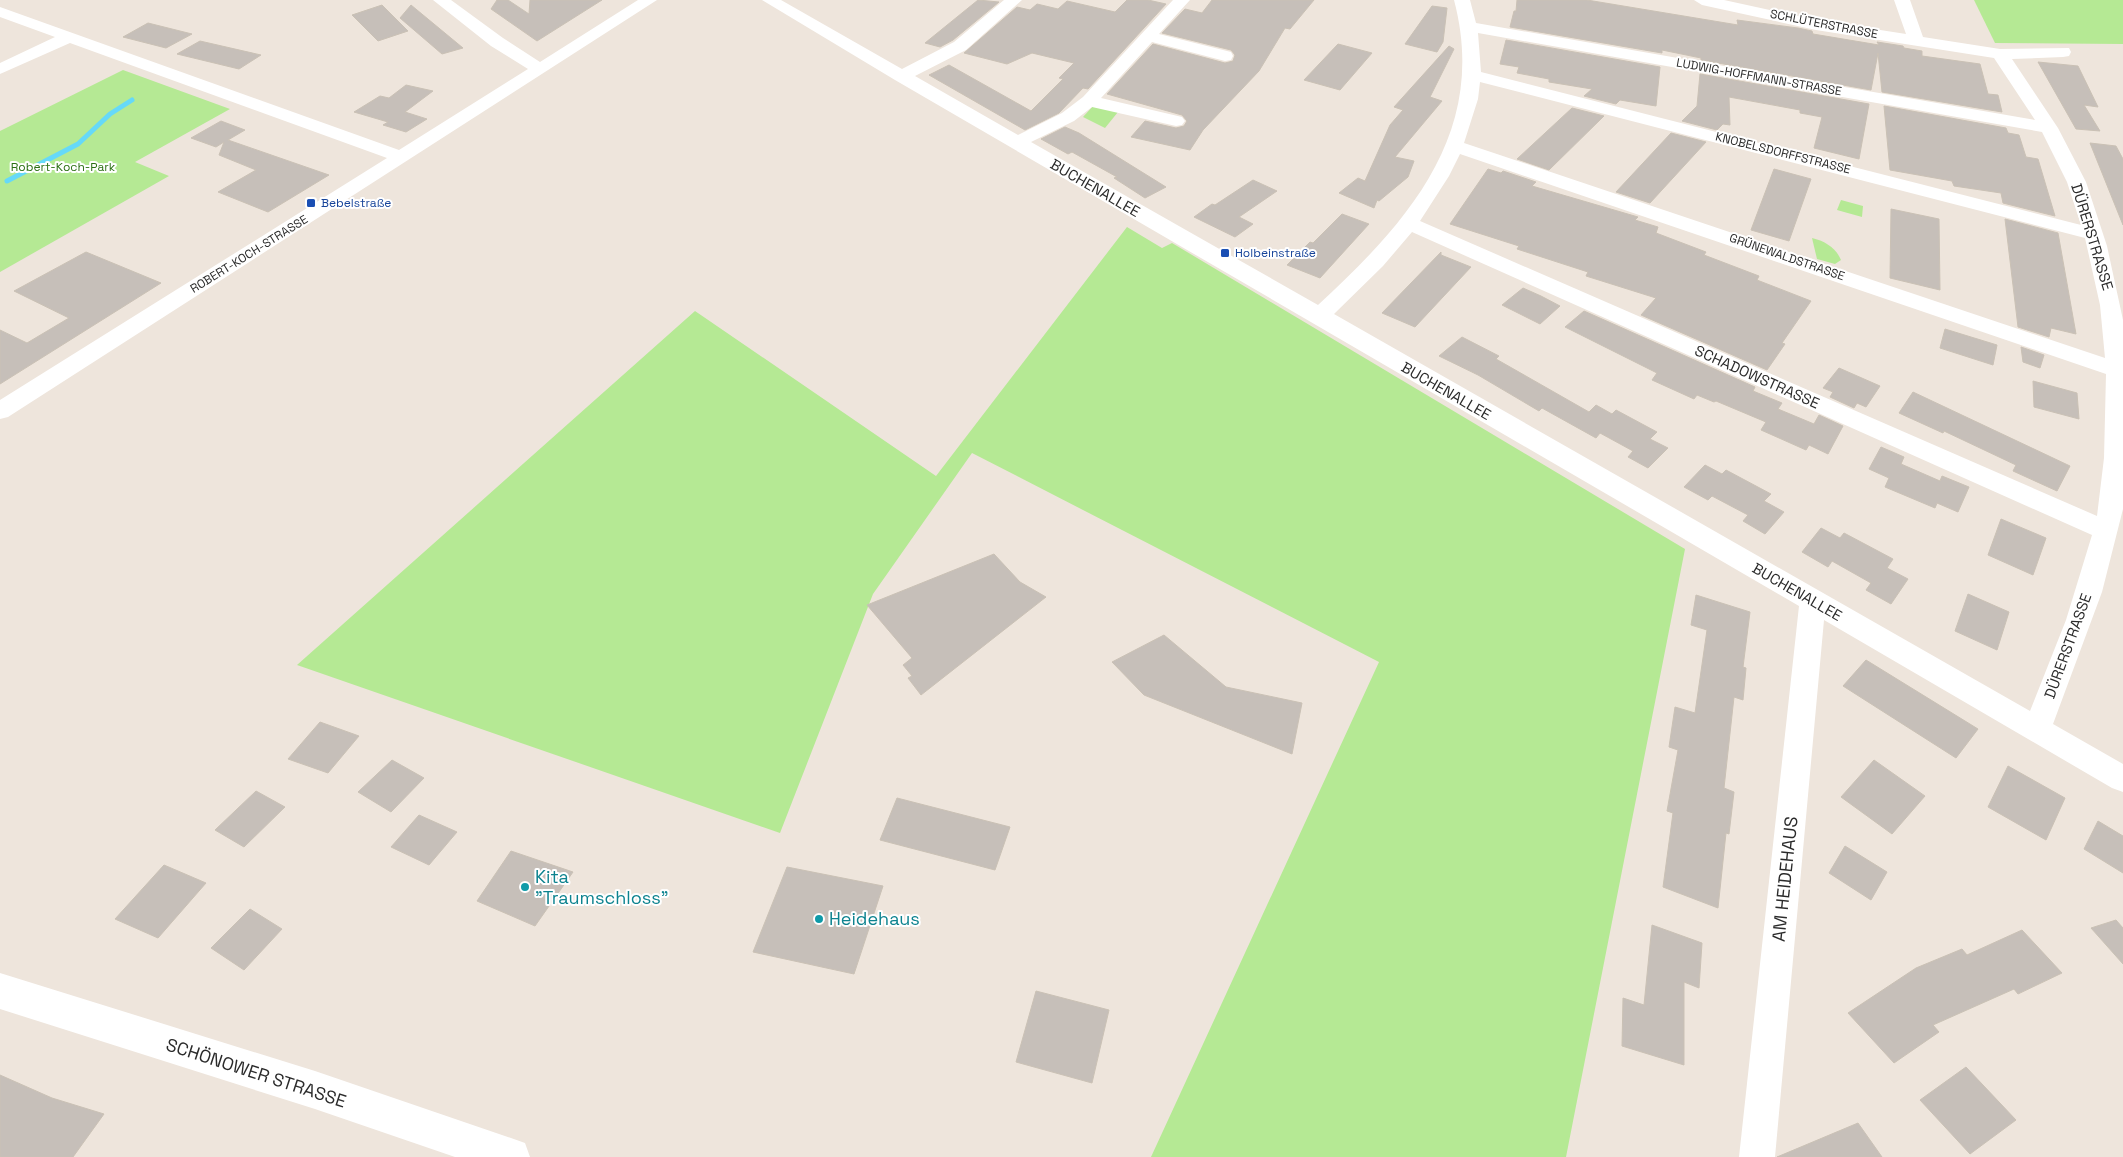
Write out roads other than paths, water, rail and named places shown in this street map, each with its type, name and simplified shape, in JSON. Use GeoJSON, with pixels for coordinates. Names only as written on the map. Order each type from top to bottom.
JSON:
{"type":"FeatureCollection","features":[{"type":"Feature","properties":{"kind":"street"},"geometry":{"type":"LineString","coordinates":[[441,0],[497,42],[540,69]]}},
{"type":"Feature","properties":{"kind":"street","name":"ROBERT-KOCH-STRASSE"},"geometry":{"type":"LineString","coordinates":[[0,411],[649,0]]}},
{"type":"Feature","properties":{"kind":"street"},"geometry":{"type":"LineString","coordinates":[[901,76],[960,46],[1014,0]]}},
{"type":"Feature","properties":{"kind":"street"},"geometry":{"type":"LineString","coordinates":[[1017,142],[1068,117],[1089,100],[1150,38],[1182,0]]}},
{"type":"Feature","properties":{"kind":"street"},"geometry":{"type":"LineString","coordinates":[[1318,317],[1376,261],[1408,223],[1455,146],[1472,76],[1469,27],[1462,0]]}},
{"type":"Feature","properties":{"kind":"street","name":"SCHLÜTERSTRASSE"},"geometry":{"type":"LineString","coordinates":[[1702,0],[1816,24],[1917,42],[2000,54]]}},
{"type":"Feature","properties":{"kind":"street"},"geometry":{"type":"LineString","coordinates":[[1902,0],[1917,42]]}},
{"type":"Feature","properties":{"kind":"street","name":"BUCHENALLEE"},"geometry":{"type":"LineString","coordinates":[[785,4],[901,76],[2123,779]]}},
{"type":"Feature","properties":{"kind":"street"},"geometry":{"type":"LineString","coordinates":[[0,12],[402,157]]}},
{"type":"Feature","properties":{"kind":"street","name":"LUDWIG-HOFFMANN-STRASSE"},"geometry":{"type":"LineString","coordinates":[[1469,27],[2049,128]]}},
{"type":"Feature","properties":{"kind":"street"},"geometry":{"type":"LineString","coordinates":[[0,69],[69,37]]}},
{"type":"Feature","properties":{"kind":"street"},"geometry":{"type":"LineString","coordinates":[[1150,38],[1225,56]]}},
{"type":"Feature","properties":{"kind":"street"},"geometry":{"type":"LineString","coordinates":[[2000,54],[2063,52]]}},
{"type":"Feature","properties":{"kind":"street","name":"DÜRERSTRASSE"},"geometry":{"type":"LineString","coordinates":[[2000,54],[2049,128],[2075,179],[2094,234],[2114,318],[2118,370],[2118,434],[2112,506],[2077,632],[2037,729]]}},
{"type":"Feature","properties":{"kind":"street","name":"KNOBELSDORFFSTRASSE"},"geometry":{"type":"LineString","coordinates":[[1472,76],[1510,83],[2094,234]]}},
{"type":"Feature","properties":{"kind":"street"},"geometry":{"type":"LineString","coordinates":[[1089,100],[1176,121]]}},
{"type":"Feature","properties":{"kind":"street","name":"GRÜNEWALDSTRASSE"},"geometry":{"type":"LineString","coordinates":[[1455,146],[2118,370]]}},
{"type":"Feature","properties":{"kind":"street","name":"SCHADOWSTRASSE"},"geometry":{"type":"LineString","coordinates":[[1408,223],[2105,530]]}},
{"type":"Feature","properties":{"kind":"street","name":"AM HEIDEHAUS"},"geometry":{"type":"LineString","coordinates":[[1757,1157],[1805,663],[1813,602]]}},
{"type":"Feature","properties":{"kind":"street","name":"SCHÖNOWER STRASSE"},"geometry":{"type":"LineString","coordinates":[[0,991],[315,1090],[511,1157]]}},
{"type":"Feature","properties":{"kind":"waterway"},"geometry":{"type":"LineString","coordinates":[[7,181],[78,144],[110,114],[132,100]]}},
{"type":"Feature","properties":{"kind":"place","name":"Bebelstraße"},"geometry":{"type":"Point","coordinates":[311,203]}},
{"type":"Feature","properties":{"kind":"place","name":"Holbeinstraße"},"geometry":{"type":"Point","coordinates":[1225,253]}},
{"type":"Feature","properties":{"kind":"place","name":"Kita \"Traumschloss\""},"geometry":{"type":"Point","coordinates":[525,887]}},
{"type":"Feature","properties":{"kind":"place","name":"Heidehaus"},"geometry":{"type":"Point","coordinates":[819,919]}},
{"type":"Feature","properties":{"kind":"park label","name":"Robert-Koch-Park"},"geometry":{"type":"Point","coordinates":[63,167]}}]}
